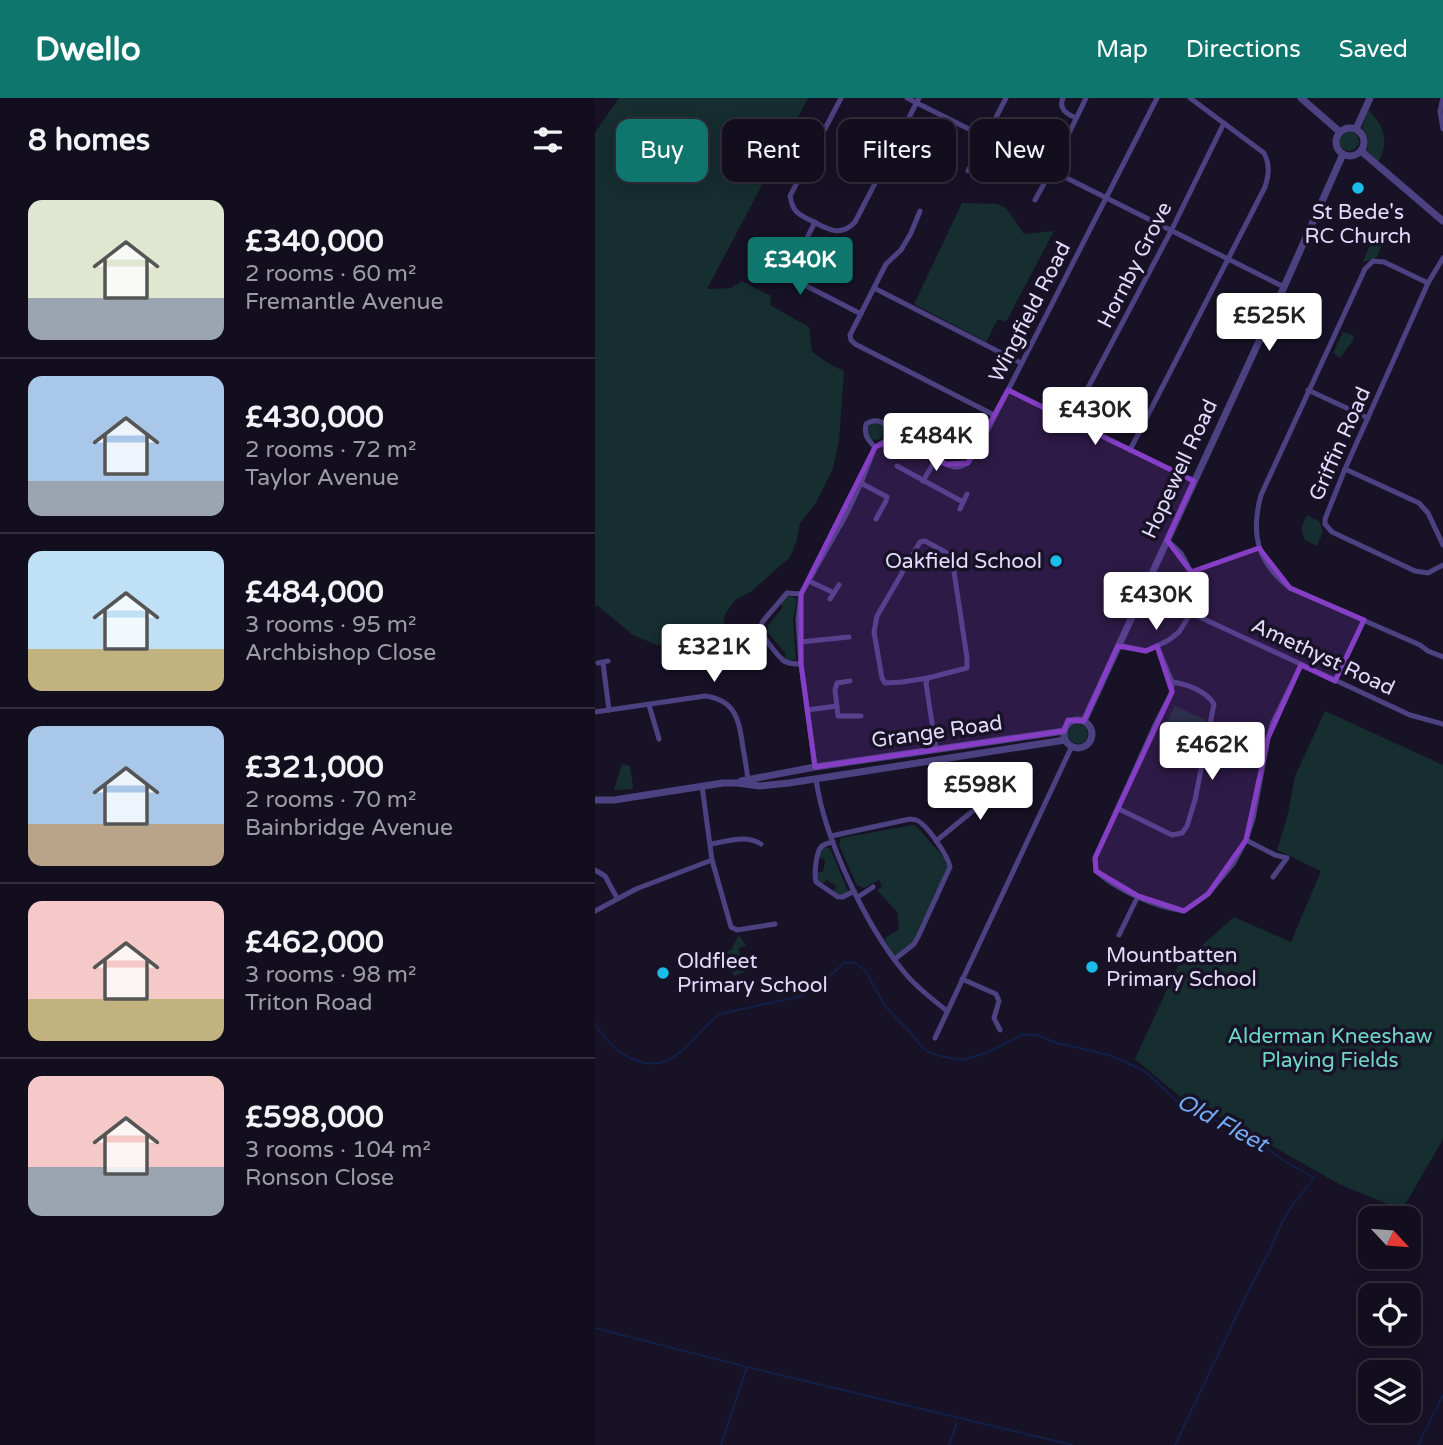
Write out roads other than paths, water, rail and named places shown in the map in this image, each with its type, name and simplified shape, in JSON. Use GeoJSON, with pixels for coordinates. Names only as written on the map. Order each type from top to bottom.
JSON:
{"type":"FeatureCollection","features":[{"type":"Feature","properties":{"kind":"street"},"geometry":{"type":"LineString","coordinates":[[841,98],[790,196],[797,212],[833,231],[849,228],[855,222],[918,101]]}},
{"type":"Feature","properties":{"kind":"street"},"geometry":{"type":"LineString","coordinates":[[907,98],[918,101],[970,129]]}},
{"type":"Feature","properties":{"kind":"street"},"geometry":{"type":"LineString","coordinates":[[996,119],[1006,98]]}},
{"type":"Feature","properties":{"kind":"street"},"geometry":{"type":"LineString","coordinates":[[1063,98],[1061,107],[1066,114],[1076,118]]}},
{"type":"Feature","properties":{"kind":"street"},"geometry":{"type":"LineString","coordinates":[[1069,133],[1086,98]]}},
{"type":"Feature","properties":{"kind":"street","name":"Wingfield Road"},"geometry":{"type":"LineString","coordinates":[[815,767],[801,664],[798,620],[801,594],[846,515],[875,447],[867,439],[866,424],[873,420],[880,421],[890,430],[891,437],[899,438],[946,464],[957,467],[968,463],[976,453],[1157,98]]}},
{"type":"Feature","properties":{"kind":"street"},"geometry":{"type":"LineString","coordinates":[[1130,450],[1265,187],[1269,174],[1264,153],[1190,98]]}},
{"type":"Feature","properties":{"kind":"street"},"geometry":{"type":"LineString","coordinates":[[1301,98],[1340,132]]}},
{"type":"Feature","properties":{"kind":"street"},"geometry":{"type":"LineString","coordinates":[[1356,129],[1370,98]]}},
{"type":"Feature","properties":{"kind":"street"},"geometry":{"type":"LineString","coordinates":[[1443,98],[1440,111],[1443,130]]}},
{"type":"Feature","properties":{"kind":"street","name":"Hornby Grove"},"geometry":{"type":"LineString","coordinates":[[1071,420],[1171,231],[1224,123]]}},
{"type":"Feature","properties":{"kind":"street"},"geometry":{"type":"LineString","coordinates":[[1356,129],[1363,136],[1361,151],[1351,156],[1343,154],[1336,146],[1340,132],[1356,129]]}},
{"type":"Feature","properties":{"kind":"street"},"geometry":{"type":"LineString","coordinates":[[1361,151],[1441,217]]}},
{"type":"Feature","properties":{"kind":"street","name":"Hopewell Road"},"geometry":{"type":"LineString","coordinates":[[1084,721],[1343,154]]}},
{"type":"Feature","properties":{"kind":"street"},"geometry":{"type":"LineString","coordinates":[[968,172],[970,168]]}},
{"type":"Feature","properties":{"kind":"street"},"geometry":{"type":"LineString","coordinates":[[1069,180],[1284,287]]}},
{"type":"Feature","properties":{"kind":"street"},"geometry":{"type":"LineString","coordinates":[[1035,200],[1045,182]]}},
{"type":"Feature","properties":{"kind":"street"},"geometry":{"type":"LineString","coordinates":[[919,211],[901,250],[886,264],[850,335],[851,340],[994,415]]}},
{"type":"Feature","properties":{"kind":"street"},"geometry":{"type":"LineString","coordinates":[[815,222],[790,272],[791,278],[861,314]]}},
{"type":"Feature","properties":{"kind":"street"},"geometry":{"type":"LineString","coordinates":[[911,233],[919,237]]}},
{"type":"Feature","properties":{"kind":"street"},"geometry":{"type":"LineString","coordinates":[[751,257],[782,273],[790,272]]}},
{"type":"Feature","properties":{"kind":"street","name":"Griffin Road"},"geometry":{"type":"LineString","coordinates":[[1443,258],[1428,284],[1325,514],[1325,524],[1332,532],[1415,571],[1429,573],[1443,565]]}},
{"type":"Feature","properties":{"kind":"street"},"geometry":{"type":"LineString","coordinates":[[1428,284],[1384,262],[1373,261],[1365,269],[1261,495],[1256,516],[1262,555],[1271,570],[1290,588],[1443,657]]}},
{"type":"Feature","properties":{"kind":"street"},"geometry":{"type":"LineString","coordinates":[[874,288],[1021,363]]}},
{"type":"Feature","properties":{"kind":"street"},"geometry":{"type":"LineString","coordinates":[[1008,390],[1194,481]]}},
{"type":"Feature","properties":{"kind":"street"},"geometry":{"type":"LineString","coordinates":[[1308,390],[1368,418]]}},
{"type":"Feature","properties":{"kind":"street"},"geometry":{"type":"LineString","coordinates":[[875,447],[891,437]]}},
{"type":"Feature","properties":{"kind":"street"},"geometry":{"type":"LineString","coordinates":[[923,481],[936,459]]}},
{"type":"Feature","properties":{"kind":"street"},"geometry":{"type":"LineString","coordinates":[[897,466],[963,502]]}},
{"type":"Feature","properties":{"kind":"street"},"geometry":{"type":"LineString","coordinates":[[1345,469],[1419,503],[1428,513],[1443,545]]}},
{"type":"Feature","properties":{"kind":"street"},"geometry":{"type":"LineString","coordinates":[[861,483],[887,497],[876,519]]}},
{"type":"Feature","properties":{"kind":"street"},"geometry":{"type":"LineString","coordinates":[[960,509],[968,494]]}},
{"type":"Feature","properties":{"kind":"street"},"geometry":{"type":"LineString","coordinates":[[1118,645],[1146,651],[1179,632],[1191,613],[1191,572],[1181,553],[1167,540]]}},
{"type":"Feature","properties":{"kind":"street"},"geometry":{"type":"LineString","coordinates":[[925,541],[947,553],[953,565],[967,658],[967,668],[928,678],[884,683],[874,632],[877,616],[920,542],[925,541]]}},
{"type":"Feature","properties":{"kind":"street"},"geometry":{"type":"LineString","coordinates":[[1191,572],[1259,548]]}},
{"type":"Feature","properties":{"kind":"street"},"geometry":{"type":"LineString","coordinates":[[809,581],[832,596],[839,586]]}},
{"type":"Feature","properties":{"kind":"street","name":"Wingfield Road"},"geometry":{"type":"LineString","coordinates":[[801,594],[787,593],[759,627],[761,634],[784,661],[801,664]]}},
{"type":"Feature","properties":{"kind":"street","name":"Amethyst Road"},"geometry":{"type":"LineString","coordinates":[[1191,613],[1409,715],[1443,724]]}},
{"type":"Feature","properties":{"kind":"street"},"geometry":{"type":"LineString","coordinates":[[1335,681],[1364,620]]}},
{"type":"Feature","properties":{"kind":"street"},"geometry":{"type":"LineString","coordinates":[[800,642],[849,637]]}},
{"type":"Feature","properties":{"kind":"street"},"geometry":{"type":"LineString","coordinates":[[824,639],[826,649]]}},
{"type":"Feature","properties":{"kind":"street"},"geometry":{"type":"LineString","coordinates":[[1157,646],[1172,682],[1172,692],[1095,858],[1096,871],[1106,880],[1168,909],[1184,911],[1208,894],[1233,864],[1246,840],[1253,819],[1273,722],[1301,665]]}},
{"type":"Feature","properties":{"kind":"street"},"geometry":{"type":"LineString","coordinates":[[603,662],[609,710]]}},
{"type":"Feature","properties":{"kind":"street"},"geometry":{"type":"LineString","coordinates":[[928,678],[926,683],[939,759]]}},
{"type":"Feature","properties":{"kind":"street"},"geometry":{"type":"LineString","coordinates":[[850,681],[837,683],[835,690],[838,716],[861,716]]}},
{"type":"Feature","properties":{"kind":"street"},"geometry":{"type":"LineString","coordinates":[[1119,809],[1172,835],[1182,833],[1187,826],[1215,704],[1210,696],[1183,683],[1172,682]]}},
{"type":"Feature","properties":{"kind":"street"},"geometry":{"type":"LineString","coordinates":[[595,712],[705,695],[717,698],[732,708],[740,725],[748,782],[702,786],[614,800],[595,800]]}},
{"type":"Feature","properties":{"kind":"street"},"geometry":{"type":"LineString","coordinates":[[649,705],[659,739]]}},
{"type":"Feature","properties":{"kind":"street"},"geometry":{"type":"LineString","coordinates":[[807,710],[837,706]]}},
{"type":"Feature","properties":{"kind":"street"},"geometry":{"type":"LineString","coordinates":[[1072,721],[1084,721],[1092,731],[1091,740],[1081,748],[1072,747],[1065,740],[1064,731],[1072,721]]}},
{"type":"Feature","properties":{"kind":"street","name":"Grange Road"},"geometry":{"type":"LineString","coordinates":[[748,782],[815,767],[1064,731]]}},
{"type":"Feature","properties":{"kind":"street","name":"Grange Road"},"geometry":{"type":"LineString","coordinates":[[748,782],[760,786],[816,779],[1065,740]]}},
{"type":"Feature","properties":{"kind":"street"},"geometry":{"type":"LineString","coordinates":[[935,1038],[1072,747]]}},
{"type":"Feature","properties":{"kind":"street","name":"Grange Road"},"geometry":{"type":"LineString","coordinates":[[939,759],[958,786]]}},
{"type":"Feature","properties":{"kind":"street"},"geometry":{"type":"LineString","coordinates":[[816,779],[832,839],[856,894],[895,960],[912,981],[947,1011]]}},
{"type":"Feature","properties":{"kind":"street"},"geometry":{"type":"LineString","coordinates":[[936,841],[980,805],[984,798],[984,781]]}},
{"type":"Feature","properties":{"kind":"street"},"geometry":{"type":"LineString","coordinates":[[702,786],[712,860],[731,927],[737,930],[775,924]]}},
{"type":"Feature","properties":{"kind":"street"},"geometry":{"type":"LineString","coordinates":[[873,887],[838,897],[816,882],[814,875],[822,845],[832,839],[916,820],[947,857],[950,867],[914,944],[895,960]]}},
{"type":"Feature","properties":{"kind":"street"},"geometry":{"type":"LineString","coordinates":[[710,844],[740,838],[754,839],[761,844]]}},
{"type":"Feature","properties":{"kind":"street"},"geometry":{"type":"LineString","coordinates":[[1246,840],[1287,858],[1273,877]]}},
{"type":"Feature","properties":{"kind":"street"},"geometry":{"type":"LineString","coordinates":[[595,911],[636,889],[712,860]]}},
{"type":"Feature","properties":{"kind":"street"},"geometry":{"type":"LineString","coordinates":[[595,870],[605,876],[617,898]]}},
{"type":"Feature","properties":{"kind":"street"},"geometry":{"type":"LineString","coordinates":[[1119,935],[1138,896]]}},
{"type":"Feature","properties":{"kind":"street"},"geometry":{"type":"LineString","coordinates":[[963,979],[996,994],[999,1001],[994,1018],[1000,1030]]}},
{"type":"Feature","properties":{"kind":"waterway","name":"Old Fleet"},"geometry":{"type":"LineString","coordinates":[[595,1024],[624,1055],[646,1063],[659,1063],[680,1052],[720,1014],[802,996],[845,962],[855,963],[865,970],[885,1006],[923,1048],[931,1053],[962,1060],[986,1053],[1023,1034],[1037,1035],[1057,1043],[1109,1055],[1147,1073],[1183,1107],[1250,1135],[1281,1159],[1314,1178],[1282,1222],[1175,1445]]}},
{"type":"Feature","properties":{"kind":"waterway"},"geometry":{"type":"LineString","coordinates":[[595,1328],[1072,1445]]}},
{"type":"Feature","properties":{"kind":"waterway"},"geometry":{"type":"LineString","coordinates":[[721,1445],[747,1367]]}},
{"type":"Feature","properties":{"kind":"waterway"},"geometry":{"type":"LineString","coordinates":[[1418,1445],[1443,1395]]}},
{"type":"Feature","properties":{"kind":"waterway"},"geometry":{"type":"LineString","coordinates":[[949,1445],[957,1423]]}},
{"type":"Feature","properties":{"kind":"place","name":"St Bede's RC Church"},"geometry":{"type":"Point","coordinates":[1358,188]}},
{"type":"Feature","properties":{"kind":"place","name":"Oakfield School"},"geometry":{"type":"Point","coordinates":[1056,561]}},
{"type":"Feature","properties":{"kind":"place","name":"Mountbatten Primary School"},"geometry":{"type":"Point","coordinates":[1092,967]}},
{"type":"Feature","properties":{"kind":"place","name":"Oldfleet Primary School"},"geometry":{"type":"Point","coordinates":[663,973]}},
{"type":"Feature","properties":{"kind":"park label","name":"Alderman Kneeshaw Playing Fields"},"geometry":{"type":"Point","coordinates":[1330,1048]}}]}
